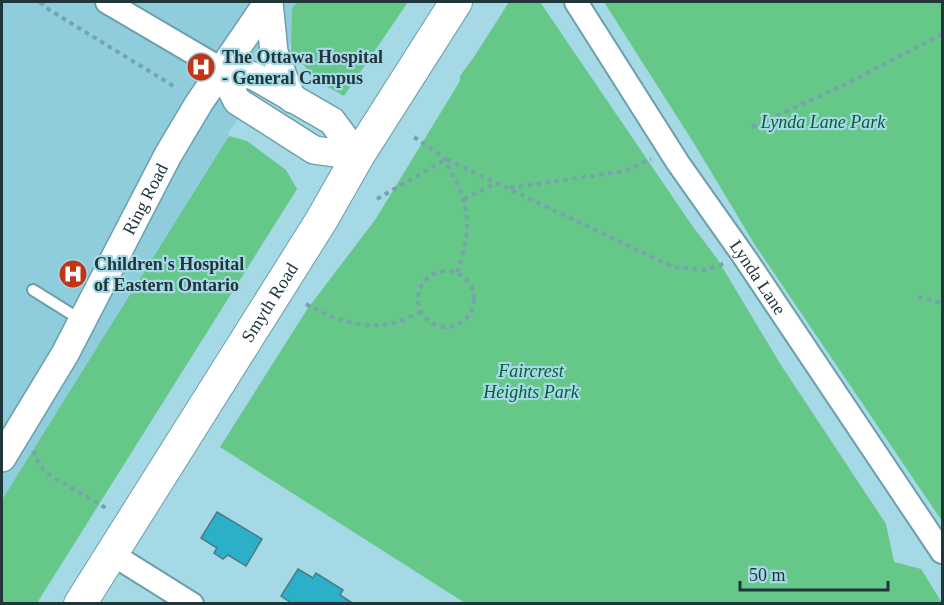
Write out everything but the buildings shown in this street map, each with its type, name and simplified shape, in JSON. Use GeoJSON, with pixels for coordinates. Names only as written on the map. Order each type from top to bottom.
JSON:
{"type":"FeatureCollection","features":[{"type":"Feature","properties":{"kind":"main road","name":"Smyth Road"},"geometry":{"type":"LineString","coordinates":[[80,603],[456,2]]}},
{"type":"Feature","properties":{"kind":"street"},"geometry":{"type":"LineString","coordinates":[[107,2],[221,69],[254,76],[332,122],[358,156]]}},
{"type":"Feature","properties":{"kind":"street"},"geometry":{"type":"LineString","coordinates":[[268,2],[274,52],[292,99]]}},
{"type":"Feature","properties":{"kind":"street","name":"Ring Road"},"geometry":{"type":"LineString","coordinates":[[2,458],[65,354],[168,155],[221,69],[268,2]]}},
{"type":"Feature","properties":{"kind":"street","name":"Lynda Lane"},"geometry":{"type":"LineString","coordinates":[[576,2],[669,149],[743,255],[942,552]]}},
{"type":"Feature","properties":{"kind":"street"},"geometry":{"type":"LineString","coordinates":[[221,69],[237,101],[314,150],[358,156]]}},
{"type":"Feature","properties":{"kind":"street"},"geometry":{"type":"LineString","coordinates":[[112,554],[192,603]]}},
{"type":"Feature","properties":{"kind":"lane"},"geometry":{"type":"LineString","coordinates":[[33,290],[82,321]]}},
{"type":"Feature","properties":{"kind":"path"},"geometry":{"type":"LineString","coordinates":[[40,2],[175,87]]}},
{"type":"Feature","properties":{"kind":"path"},"geometry":{"type":"LineString","coordinates":[[752,127],[846,84],[942,34]]}},
{"type":"Feature","properties":{"kind":"path"},"geometry":{"type":"LineString","coordinates":[[414,137],[446,159],[628,247],[677,268],[698,270],[715,268],[743,255]]}},
{"type":"Feature","properties":{"kind":"path"},"geometry":{"type":"LineString","coordinates":[[509,189],[625,171],[669,149]]}},
{"type":"Feature","properties":{"kind":"path"},"geometry":{"type":"LineString","coordinates":[[377,199],[446,159]]}},
{"type":"Feature","properties":{"kind":"path"},"geometry":{"type":"LineString","coordinates":[[446,159],[464,200],[468,222],[467,237],[457,273]]}},
{"type":"Feature","properties":{"kind":"path"},"geometry":{"type":"LineString","coordinates":[[464,200],[497,183]]}},
{"type":"Feature","properties":{"kind":"path"},"geometry":{"type":"LineString","coordinates":[[440,271],[457,273],[468,280],[473,290],[474,304],[467,317],[459,324],[444,327],[430,323],[421,312],[418,296],[425,280],[440,271]]}},
{"type":"Feature","properties":{"kind":"path"},"geometry":{"type":"LineString","coordinates":[[918,297],[942,303]]}},
{"type":"Feature","properties":{"kind":"path"},"geometry":{"type":"LineString","coordinates":[[306,304],[331,318],[360,325],[391,324],[421,312]]}},
{"type":"Feature","properties":{"kind":"path"},"geometry":{"type":"LineString","coordinates":[[29,442],[40,466],[48,474],[106,508]]}},
{"type":"Feature","properties":{"kind":"shaded area","name":"Children's Hospital of Eastern Ontario"},"geometry":{"type":"Polygon","coordinates":[[[2,2],[319,2],[228,133],[229,136],[2,507],[2,2]]]}},
{"type":"Feature","properties":{"kind":"green space"},"geometry":{"type":"Polygon","coordinates":[[[297,2],[408,2],[344,96],[321,83],[291,52],[292,9],[297,2]]]}},
{"type":"Feature","properties":{"kind":"green space","name":"Faircrest Heights Park"},"geometry":{"type":"Polygon","coordinates":[[[509,2],[540,2],[718,260],[779,362],[886,524],[894,562],[921,569],[942,603],[465,603],[220,447],[308,308],[375,220],[460,81],[460,76],[509,2]]]}},
{"type":"Feature","properties":{"kind":"green space","name":"Lynda Lane Park"},"geometry":{"type":"Polygon","coordinates":[[[604,2],[942,2],[942,521],[755,245],[695,145],[604,2]]]}},
{"type":"Feature","properties":{"kind":"green space"},"geometry":{"type":"Polygon","coordinates":[[[229,136],[247,141],[286,170],[297,189],[37,603],[2,603],[2,500],[229,136]]]}},
{"type":"Feature","properties":{"kind":"place","name":"The Ottawa Hospital - General Campus"},"geometry":{"type":"Point","coordinates":[201,67]}},
{"type":"Feature","properties":{"kind":"place","name":"Children's Hospital of Eastern Ontario"},"geometry":{"type":"Point","coordinates":[73,274]}}]}
